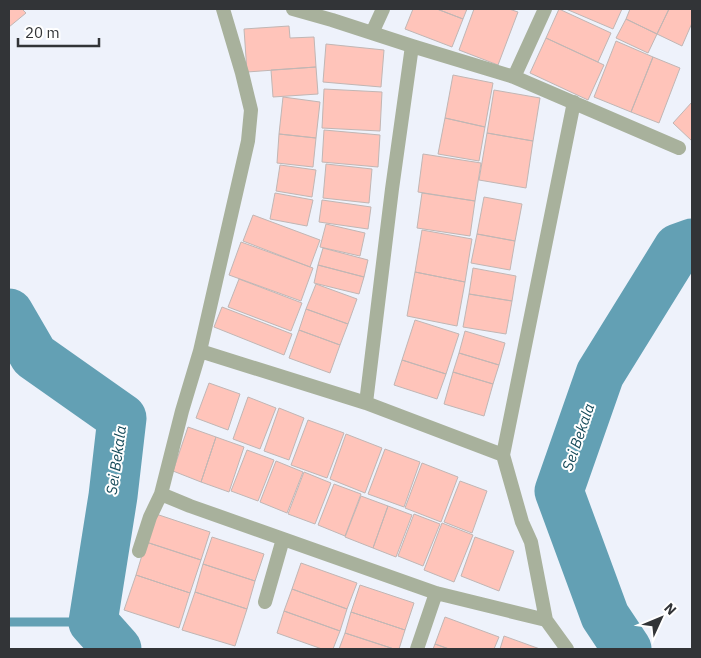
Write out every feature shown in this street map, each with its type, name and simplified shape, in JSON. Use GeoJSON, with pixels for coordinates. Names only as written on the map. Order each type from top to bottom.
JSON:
{"type":"FeatureCollection","features":[{"type":"Feature","properties":{"kind":"street"},"geometry":{"type":"LineString","coordinates":[[139,551],[150,517],[161,494],[182,411],[200,351],[248,140],[251,110],[223,9]]}},
{"type":"Feature","properties":{"kind":"street"},"geometry":{"type":"LineString","coordinates":[[293,9],[335,14],[372,33],[514,77],[679,148]]}},
{"type":"Feature","properties":{"kind":"street"},"geometry":{"type":"LineString","coordinates":[[372,33],[383,9]]}},
{"type":"Feature","properties":{"kind":"street"},"geometry":{"type":"LineString","coordinates":[[514,77],[545,9]]}},
{"type":"Feature","properties":{"kind":"street"},"geometry":{"type":"LineString","coordinates":[[366,403],[392,189],[412,46]]}},
{"type":"Feature","properties":{"kind":"street"},"geometry":{"type":"LineString","coordinates":[[567,649],[546,620],[531,542],[522,522],[503,455],[574,102]]}},
{"type":"Feature","properties":{"kind":"street"},"geometry":{"type":"LineString","coordinates":[[200,351],[366,403],[503,455]]}},
{"type":"Feature","properties":{"kind":"street"},"geometry":{"type":"LineString","coordinates":[[161,494],[436,593],[546,620]]}},
{"type":"Feature","properties":{"kind":"street"},"geometry":{"type":"LineString","coordinates":[[265,602],[283,539]]}},
{"type":"Feature","properties":{"kind":"street"},"geometry":{"type":"LineString","coordinates":[[417,649],[436,593]]}},
{"type":"Feature","properties":{"kind":"building"},"geometry":{"type":"Polygon","coordinates":[[[9,9],[22,9],[26,13],[9,27],[9,9]]]}},
{"type":"Feature","properties":{"kind":"building"},"geometry":{"type":"Polygon","coordinates":[[[413,9],[437,9],[463,19],[452,47],[405,29],[413,9]]]}},
{"type":"Feature","properties":{"kind":"building"},"geometry":{"type":"Polygon","coordinates":[[[437,9],[467,9],[463,19],[437,9]]]}},
{"type":"Feature","properties":{"kind":"building"},"geometry":{"type":"Polygon","coordinates":[[[474,9],[509,9],[518,12],[498,65],[459,50],[474,9]]]}},
{"type":"Feature","properties":{"kind":"building"},"geometry":{"type":"Polygon","coordinates":[[[559,9],[611,33],[598,62],[546,38],[559,9]]]}},
{"type":"Feature","properties":{"kind":"building"},"geometry":{"type":"Polygon","coordinates":[[[566,9],[622,9],[613,29],[566,9]]]}},
{"type":"Feature","properties":{"kind":"building"},"geometry":{"type":"Polygon","coordinates":[[[630,9],[669,9],[657,34],[626,19],[630,9]]]}},
{"type":"Feature","properties":{"kind":"building"},"geometry":{"type":"Polygon","coordinates":[[[669,9],[692,9],[692,23],[682,46],[657,34],[669,9]]]}},
{"type":"Feature","properties":{"kind":"building"},"geometry":{"type":"Polygon","coordinates":[[[626,19],[657,34],[648,53],[616,38],[626,19]]]}},
{"type":"Feature","properties":{"kind":"building"},"geometry":{"type":"Polygon","coordinates":[[[289,26],[290,38],[314,37],[316,67],[247,72],[244,29],[289,26]]]}},
{"type":"Feature","properties":{"kind":"building"},"geometry":{"type":"Polygon","coordinates":[[[546,38],[604,65],[588,100],[530,73],[546,38]]]}},
{"type":"Feature","properties":{"kind":"building"},"geometry":{"type":"Polygon","coordinates":[[[616,41],[653,57],[631,112],[594,97],[616,41]]]}},
{"type":"Feature","properties":{"kind":"building"},"geometry":{"type":"Polygon","coordinates":[[[326,44],[384,50],[381,87],[323,82],[326,44]]]}},
{"type":"Feature","properties":{"kind":"building"},"geometry":{"type":"Polygon","coordinates":[[[653,57],[680,68],[659,123],[631,112],[653,57]]]}},
{"type":"Feature","properties":{"kind":"building"},"geometry":{"type":"Polygon","coordinates":[[[316,67],[318,94],[273,97],[271,70],[316,67]]]}},
{"type":"Feature","properties":{"kind":"building"},"geometry":{"type":"Polygon","coordinates":[[[453,75],[493,83],[485,127],[445,118],[453,75]]]}},
{"type":"Feature","properties":{"kind":"building"},"geometry":{"type":"Polygon","coordinates":[[[324,89],[382,92],[380,131],[322,128],[324,89]]]}},
{"type":"Feature","properties":{"kind":"building"},"geometry":{"type":"Polygon","coordinates":[[[494,90],[540,98],[533,141],[487,133],[494,90]]]}},
{"type":"Feature","properties":{"kind":"building"},"geometry":{"type":"Polygon","coordinates":[[[283,97],[320,102],[316,138],[279,134],[283,97]]]}},
{"type":"Feature","properties":{"kind":"building"},"geometry":{"type":"Polygon","coordinates":[[[692,102],[692,141],[673,123],[692,102]]]}},
{"type":"Feature","properties":{"kind":"building"},"geometry":{"type":"Polygon","coordinates":[[[445,118],[485,127],[479,161],[438,154],[445,118]]]}},
{"type":"Feature","properties":{"kind":"building"},"geometry":{"type":"Polygon","coordinates":[[[324,130],[380,135],[378,167],[322,162],[324,130]]]}},
{"type":"Feature","properties":{"kind":"building"},"geometry":{"type":"Polygon","coordinates":[[[487,133],[533,141],[526,188],[479,180],[487,133]]]}},
{"type":"Feature","properties":{"kind":"building"},"geometry":{"type":"Polygon","coordinates":[[[279,134],[316,138],[313,167],[277,163],[279,134]]]}},
{"type":"Feature","properties":{"kind":"building"},"geometry":{"type":"Polygon","coordinates":[[[423,154],[481,163],[475,201],[418,192],[423,154]]]}},
{"type":"Feature","properties":{"kind":"building"},"geometry":{"type":"Polygon","coordinates":[[[326,164],[372,169],[369,203],[323,198],[326,164]]]}},
{"type":"Feature","properties":{"kind":"building"},"geometry":{"type":"Polygon","coordinates":[[[280,165],[316,170],[312,197],[276,191],[280,165]]]}},
{"type":"Feature","properties":{"kind":"building"},"geometry":{"type":"Polygon","coordinates":[[[275,193],[313,200],[307,226],[270,219],[275,193]]]}},
{"type":"Feature","properties":{"kind":"building"},"geometry":{"type":"Polygon","coordinates":[[[422,193],[475,201],[470,236],[417,228],[422,193]]]}},
{"type":"Feature","properties":{"kind":"building"},"geometry":{"type":"Polygon","coordinates":[[[484,197],[522,204],[515,241],[477,234],[484,197]]]}},
{"type":"Feature","properties":{"kind":"building"},"geometry":{"type":"Polygon","coordinates":[[[322,200],[371,207],[368,229],[319,222],[322,200]]]}},
{"type":"Feature","properties":{"kind":"building"},"geometry":{"type":"Polygon","coordinates":[[[253,215],[320,240],[310,267],[243,241],[253,215]]]}},
{"type":"Feature","properties":{"kind":"building"},"geometry":{"type":"Polygon","coordinates":[[[326,224],[365,233],[360,256],[320,247],[326,224]]]}},
{"type":"Feature","properties":{"kind":"building"},"geometry":{"type":"Polygon","coordinates":[[[422,230],[472,239],[465,282],[415,272],[422,230]]]}},
{"type":"Feature","properties":{"kind":"building"},"geometry":{"type":"Polygon","coordinates":[[[477,234],[515,241],[510,270],[471,263],[477,234]]]}},
{"type":"Feature","properties":{"kind":"building"},"geometry":{"type":"Polygon","coordinates":[[[241,242],[313,268],[301,301],[229,275],[241,242]]]}},
{"type":"Feature","properties":{"kind":"building"},"geometry":{"type":"Polygon","coordinates":[[[323,248],[368,260],[364,277],[318,265],[323,248]]]}},
{"type":"Feature","properties":{"kind":"building"},"geometry":{"type":"Polygon","coordinates":[[[318,265],[364,277],[359,294],[314,283],[318,265]]]}},
{"type":"Feature","properties":{"kind":"building"},"geometry":{"type":"Polygon","coordinates":[[[473,268],[516,276],[512,301],[469,294],[473,268]]]}},
{"type":"Feature","properties":{"kind":"building"},"geometry":{"type":"Polygon","coordinates":[[[415,272],[465,282],[457,326],[407,316],[415,272]]]}},
{"type":"Feature","properties":{"kind":"building"},"geometry":{"type":"Polygon","coordinates":[[[239,279],[302,303],[291,331],[228,307],[239,279]]]}},
{"type":"Feature","properties":{"kind":"building"},"geometry":{"type":"Polygon","coordinates":[[[316,284],[357,299],[348,324],[306,309],[316,284]]]}},
{"type":"Feature","properties":{"kind":"building"},"geometry":{"type":"Polygon","coordinates":[[[469,294],[512,301],[506,334],[463,327],[469,294]]]}},
{"type":"Feature","properties":{"kind":"building"},"geometry":{"type":"Polygon","coordinates":[[[222,307],[292,334],[284,355],[214,327],[222,307]]]}},
{"type":"Feature","properties":{"kind":"building"},"geometry":{"type":"Polygon","coordinates":[[[306,309],[348,324],[340,345],[299,330],[306,309]]]}},
{"type":"Feature","properties":{"kind":"building"},"geometry":{"type":"Polygon","coordinates":[[[415,320],[459,334],[446,374],[402,360],[415,320]]]}},
{"type":"Feature","properties":{"kind":"building"},"geometry":{"type":"Polygon","coordinates":[[[299,330],[340,345],[330,373],[289,358],[299,330]]]}},
{"type":"Feature","properties":{"kind":"building"},"geometry":{"type":"Polygon","coordinates":[[[465,331],[505,343],[499,365],[459,353],[465,331]]]}},
{"type":"Feature","properties":{"kind":"building"},"geometry":{"type":"Polygon","coordinates":[[[459,353],[499,365],[493,384],[453,372],[459,353]]]}},
{"type":"Feature","properties":{"kind":"building"},"geometry":{"type":"Polygon","coordinates":[[[402,360],[446,374],[437,399],[394,385],[402,360]]]}},
{"type":"Feature","properties":{"kind":"building"},"geometry":{"type":"Polygon","coordinates":[[[453,372],[493,384],[484,416],[444,404],[453,372]]]}},
{"type":"Feature","properties":{"kind":"building"},"geometry":{"type":"Polygon","coordinates":[[[209,383],[240,394],[228,430],[196,418],[209,383]]]}},
{"type":"Feature","properties":{"kind":"building"},"geometry":{"type":"Polygon","coordinates":[[[248,397],[276,408],[260,449],[233,439],[248,397]]]}},
{"type":"Feature","properties":{"kind":"building"},"geometry":{"type":"Polygon","coordinates":[[[279,408],[304,418],[289,460],[264,451],[279,408]]]}},
{"type":"Feature","properties":{"kind":"building"},"geometry":{"type":"Polygon","coordinates":[[[308,420],[344,433],[327,478],[291,465],[308,420]]]}},
{"type":"Feature","properties":{"kind":"building"},"geometry":{"type":"Polygon","coordinates":[[[188,427],[216,437],[201,482],[173,471],[188,427]]]}},
{"type":"Feature","properties":{"kind":"building"},"geometry":{"type":"Polygon","coordinates":[[[346,434],[382,448],[365,493],[330,479],[346,434]]]}},
{"type":"Feature","properties":{"kind":"building"},"geometry":{"type":"Polygon","coordinates":[[[216,437],[244,447],[229,492],[201,482],[216,437]]]}},
{"type":"Feature","properties":{"kind":"building"},"geometry":{"type":"Polygon","coordinates":[[[385,449],[420,462],[404,507],[368,494],[385,449]]]}},
{"type":"Feature","properties":{"kind":"building"},"geometry":{"type":"Polygon","coordinates":[[[247,450],[274,460],[258,501],[231,491],[247,450]]]}},
{"type":"Feature","properties":{"kind":"building"},"geometry":{"type":"Polygon","coordinates":[[[276,461],[303,472],[287,513],[260,502],[276,461]]]}},
{"type":"Feature","properties":{"kind":"building"},"geometry":{"type":"Polygon","coordinates":[[[422,463],[458,477],[441,522],[405,508],[422,463]]]}},
{"type":"Feature","properties":{"kind":"building"},"geometry":{"type":"Polygon","coordinates":[[[304,472],[331,483],[315,524],[288,514],[304,472]]]}},
{"type":"Feature","properties":{"kind":"building"},"geometry":{"type":"Polygon","coordinates":[[[460,481],[487,491],[472,533],[444,522],[460,481]]]}},
{"type":"Feature","properties":{"kind":"building"},"geometry":{"type":"Polygon","coordinates":[[[334,484],[361,494],[345,536],[318,525],[334,484]]]}},
{"type":"Feature","properties":{"kind":"building"},"geometry":{"type":"Polygon","coordinates":[[[361,496],[388,506],[373,548],[345,537],[361,496]]]}},
{"type":"Feature","properties":{"kind":"building"},"geometry":{"type":"Polygon","coordinates":[[[388,506],[412,515],[396,557],[373,548],[388,506]]]}},
{"type":"Feature","properties":{"kind":"building"},"geometry":{"type":"Polygon","coordinates":[[[156,514],[210,532],[201,560],[146,542],[156,514]]]}},
{"type":"Feature","properties":{"kind":"building"},"geometry":{"type":"Polygon","coordinates":[[[414,514],[440,524],[423,566],[398,556],[414,514]]]}},
{"type":"Feature","properties":{"kind":"building"},"geometry":{"type":"Polygon","coordinates":[[[442,523],[473,535],[454,582],[424,570],[442,523]]]}},
{"type":"Feature","properties":{"kind":"building"},"geometry":{"type":"Polygon","coordinates":[[[212,537],[264,554],[255,581],[203,564],[212,537]]]}},
{"type":"Feature","properties":{"kind":"building"},"geometry":{"type":"Polygon","coordinates":[[[475,537],[514,551],[499,591],[461,576],[475,537]]]}},
{"type":"Feature","properties":{"kind":"building"},"geometry":{"type":"Polygon","coordinates":[[[146,542],[201,560],[190,593],[136,575],[146,542]]]}},
{"type":"Feature","properties":{"kind":"building"},"geometry":{"type":"Polygon","coordinates":[[[301,563],[357,583],[347,609],[292,589],[301,563]]]}},
{"type":"Feature","properties":{"kind":"building"},"geometry":{"type":"Polygon","coordinates":[[[203,564],[255,581],[247,609],[195,592],[203,564]]]}},
{"type":"Feature","properties":{"kind":"building"},"geometry":{"type":"Polygon","coordinates":[[[136,575],[190,593],[179,628],[124,610],[136,575]]]}},
{"type":"Feature","properties":{"kind":"building"},"geometry":{"type":"Polygon","coordinates":[[[360,585],[414,603],[405,630],[351,612],[360,585]]]}},
{"type":"Feature","properties":{"kind":"building"},"geometry":{"type":"Polygon","coordinates":[[[292,589],[347,609],[340,631],[284,611],[292,589]]]}},
{"type":"Feature","properties":{"kind":"building"},"geometry":{"type":"Polygon","coordinates":[[[195,592],[247,609],[235,646],[182,630],[195,592]]]}},
{"type":"Feature","properties":{"kind":"building"},"geometry":{"type":"Polygon","coordinates":[[[284,611],[340,631],[333,649],[322,649],[277,633],[284,611]]]}},
{"type":"Feature","properties":{"kind":"building"},"geometry":{"type":"Polygon","coordinates":[[[351,612],[405,630],[399,649],[345,633],[351,612]]]}},
{"type":"Feature","properties":{"kind":"building"},"geometry":{"type":"Polygon","coordinates":[[[445,617],[499,637],[494,649],[449,649],[435,644],[445,617]]]}},
{"type":"Feature","properties":{"kind":"building"},"geometry":{"type":"Polygon","coordinates":[[[345,633],[394,649],[339,649],[345,633]]]}},
{"type":"Feature","properties":{"kind":"building"},"geometry":{"type":"Polygon","coordinates":[[[504,636],[540,649],[500,649],[504,636]]]}},
{"type":"Feature","properties":{"kind":"building"},"geometry":{"type":"Polygon","coordinates":[[[435,644],[449,649],[433,649],[435,644]]]}},
{"type":"Feature","properties":{"kind":"waterway","name":"Sei Bekala"},"geometry":{"type":"LineString","coordinates":[[627,649],[605,616],[559,491],[600,374],[678,248],[692,243]]}},
{"type":"Feature","properties":{"kind":"waterway","name":"Sei Bekala"},"geometry":{"type":"LineString","coordinates":[[9,313],[34,356],[122,418],[113,496],[93,622],[117,649]]}},
{"type":"Feature","properties":{"kind":"waterway"},"geometry":{"type":"LineString","coordinates":[[9,622],[93,622]]}}]}
